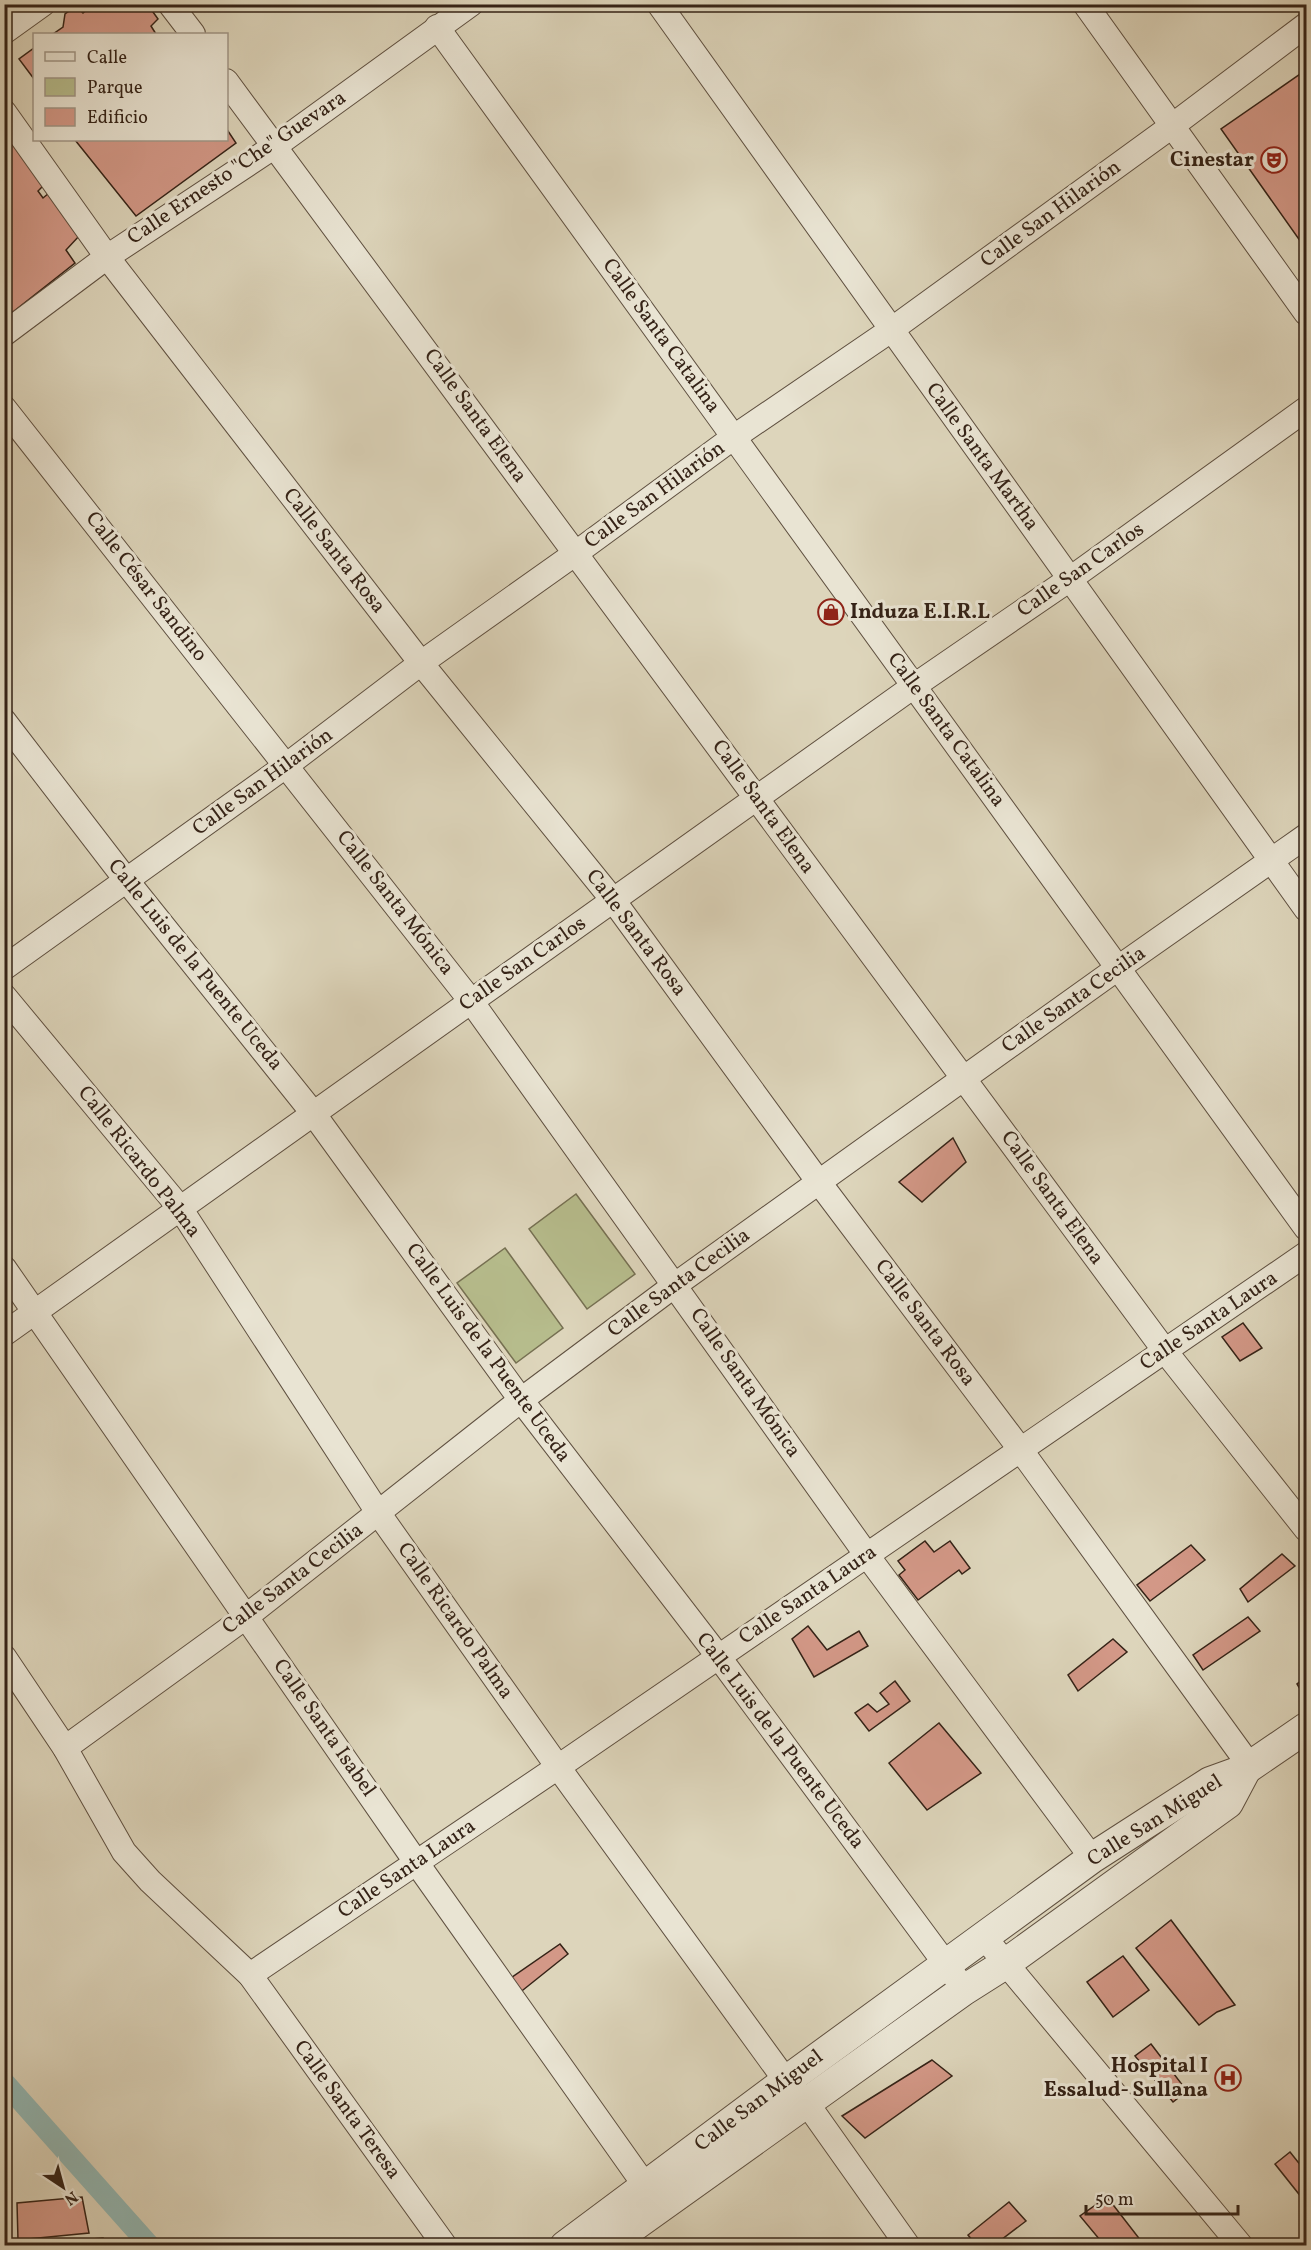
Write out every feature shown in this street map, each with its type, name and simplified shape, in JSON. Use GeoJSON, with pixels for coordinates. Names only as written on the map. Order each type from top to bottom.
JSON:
{"type":"FeatureCollection","features":[{"type":"Feature","properties":{"kind":"street"},"geometry":{"type":"LineString","coordinates":[[4,32],[44,4]]}},
{"type":"Feature","properties":{"kind":"street","name":"Calle Ernesto \"Che\" Guevara"},"geometry":{"type":"LineString","coordinates":[[4,334],[107,257],[275,146],[471,4]]}},
{"type":"Feature","properties":{"kind":"street","name":"Calle Santa Martha"},"geometry":{"type":"LineString","coordinates":[[658,4],[1306,909]]}},
{"type":"Feature","properties":{"kind":"street"},"geometry":{"type":"LineString","coordinates":[[1085,4],[1306,313]]}},
{"type":"Feature","properties":{"kind":"street"},"geometry":{"type":"LineString","coordinates":[[178,7],[191,33]]}},
{"type":"Feature","properties":{"kind":"street","name":"Calle San Hilarión"},"geometry":{"type":"LineString","coordinates":[[4,968],[287,765],[421,663],[734,437],[891,330],[1172,126],[1306,25]]}},
{"type":"Feature","properties":{"kind":"street","name":"Calle Santa Catalina"},"geometry":{"type":"LineString","coordinates":[[437,27],[1306,1228]]}},
{"type":"Feature","properties":{"kind":"street","name":"Calle Santa Elena"},"geometry":{"type":"LineString","coordinates":[[228,84],[1165,1351],[1306,1529]]}},
{"type":"Feature","properties":{"kind":"street","name":"Calle Santa Rosa"},"geometry":{"type":"LineString","coordinates":[[4,112],[107,257],[421,663],[613,900],[818,1181],[1020,1449],[1248,1767]]}},
{"type":"Feature","properties":{"kind":"street","name":"Calle César Sandino"},"geometry":{"type":"LineString","coordinates":[[4,408],[287,765]]}},
{"type":"Feature","properties":{"kind":"street","name":"Calle San Carlos"},"geometry":{"type":"LineString","coordinates":[[4,1334],[914,686],[1070,579],[1306,409]]}},
{"type":"Feature","properties":{"kind":"street","name":"Calle Luis de la Puente Uceda"},"geometry":{"type":"LineString","coordinates":[[4,721],[127,881],[314,1113],[521,1400],[718,1656],[964,1990]]}},
{"type":"Feature","properties":{"kind":"street","name":"Calle Santa Mónica"},"geometry":{"type":"LineString","coordinates":[[287,765],[471,1001],[867,1554],[1092,1858]]}},
{"type":"Feature","properties":{"kind":"street","name":"Calle Santa Cecilia"},"geometry":{"type":"LineString","coordinates":[[64,1748],[247,1616],[521,1400],[675,1285],[818,1181],[1306,836]]}},
{"type":"Feature","properties":{"kind":"street","name":"Calle Ricardo Palma"},"geometry":{"type":"LineString","coordinates":[[4,996],[180,1208],[379,1514],[558,1767],[908,2246]]}},
{"type":"Feature","properties":{"kind":"street","name":"Calle Santa Laura"},"geometry":{"type":"LineString","coordinates":[[250,1975],[558,1767],[1306,1254]]}},
{"type":"Feature","properties":{"kind":"street","name":"Calle Santa Isabel"},"geometry":{"type":"LineString","coordinates":[[4,1268],[416,1862],[652,2197]]}},
{"type":"Feature","properties":{"kind":"street","name":"Calle Santa Teresa"},"geometry":{"type":"LineString","coordinates":[[4,1657],[64,1748],[124,1852],[150,1881],[250,1975],[445,2246]]}},
{"type":"Feature","properties":{"kind":"street"},"geometry":{"type":"LineString","coordinates":[[1248,1767],[1306,1728]]}},
{"type":"Feature","properties":{"kind":"street","name":"Calle San Miguel"},"geometry":{"type":"LineString","coordinates":[[565,2246],[619,2234],[652,2197],[796,2092],[947,1964],[1092,1858],[1210,1782],[1248,1767]]}},
{"type":"Feature","properties":{"kind":"street","name":"Calle San Miguel"},"geometry":{"type":"LineString","coordinates":[[796,2092],[1005,1964],[1228,1803],[1248,1767]]}},
{"type":"Feature","properties":{"kind":"street"},"geometry":{"type":"LineString","coordinates":[[984,1937],[1241,2246]]}},
{"type":"Feature","properties":{"kind":"green space"},"geometry":{"type":"Polygon","coordinates":[[[576,1194],[635,1274],[587,1309],[529,1229],[576,1194]]]}},
{"type":"Feature","properties":{"kind":"green space"},"geometry":{"type":"Polygon","coordinates":[[[505,1248],[563,1328],[516,1363],[457,1283],[505,1248]]]}},
{"type":"Feature","properties":{"kind":"building"},"geometry":{"type":"Polygon","coordinates":[[[94,4],[134,4],[139,11],[148,5],[158,19],[151,26],[155,33],[54,33],[63,27],[65,14],[76,6],[83,13],[94,4]]]}},
{"type":"Feature","properties":{"kind":"building"},"geometry":{"type":"Polygon","coordinates":[[[33,49],[33,78],[19,59],[33,49]]]}},
{"type":"Feature","properties":{"kind":"building","name":"Cinestar"},"geometry":{"type":"Polygon","coordinates":[[[1306,70],[1306,243],[1303,245],[1221,129],[1306,70]]]}},
{"type":"Feature","properties":{"kind":"building"},"geometry":{"type":"Polygon","coordinates":[[[228,131],[236,143],[136,216],[76,141],[228,141],[228,131]]]}},
{"type":"Feature","properties":{"kind":"building"},"geometry":{"type":"Polygon","coordinates":[[[4,134],[30,162],[45,184],[38,191],[43,198],[49,193],[80,235],[66,250],[75,263],[4,319],[4,134]]]}},
{"type":"Feature","properties":{"kind":"building"},"geometry":{"type":"Polygon","coordinates":[[[953,1138],[966,1162],[922,1202],[899,1182],[953,1138]]]}},
{"type":"Feature","properties":{"kind":"building"},"geometry":{"type":"Polygon","coordinates":[[[1243,1323],[1262,1348],[1240,1361],[1222,1337],[1243,1323]]]}},
{"type":"Feature","properties":{"kind":"building"},"geometry":{"type":"Polygon","coordinates":[[[925,1541],[934,1552],[950,1541],[970,1568],[962,1574],[959,1570],[918,1600],[899,1575],[905,1570],[898,1561],[925,1541]]]}},
{"type":"Feature","properties":{"kind":"building"},"geometry":{"type":"Polygon","coordinates":[[[1191,1545],[1205,1560],[1150,1601],[1137,1585],[1191,1545]]]}},
{"type":"Feature","properties":{"kind":"building"},"geometry":{"type":"Polygon","coordinates":[[[1282,1554],[1295,1566],[1248,1602],[1240,1589],[1282,1554]]]}},
{"type":"Feature","properties":{"kind":"building"},"geometry":{"type":"Polygon","coordinates":[[[1248,1617],[1260,1631],[1203,1670],[1193,1655],[1248,1617]]]}},
{"type":"Feature","properties":{"kind":"building"},"geometry":{"type":"Polygon","coordinates":[[[808,1626],[827,1650],[859,1631],[868,1646],[814,1677],[792,1639],[808,1626]]]}},
{"type":"Feature","properties":{"kind":"building"},"geometry":{"type":"Polygon","coordinates":[[[1113,1639],[1127,1652],[1078,1691],[1068,1675],[1113,1639]]]}},
{"type":"Feature","properties":{"kind":"building"},"geometry":{"type":"Polygon","coordinates":[[[1306,1677],[1306,1699],[1297,1684],[1306,1677]]]}},
{"type":"Feature","properties":{"kind":"building"},"geometry":{"type":"Polygon","coordinates":[[[895,1681],[910,1701],[869,1731],[855,1713],[868,1704],[877,1712],[889,1704],[880,1693],[895,1681]]]}},
{"type":"Feature","properties":{"kind":"building"},"geometry":{"type":"Polygon","coordinates":[[[939,1723],[981,1773],[927,1810],[889,1763],[939,1723]]]}},
{"type":"Feature","properties":{"kind":"building"},"geometry":{"type":"Polygon","coordinates":[[[1171,1920],[1235,2005],[1217,2012],[1199,2025],[1136,1948],[1171,1920]]]}},
{"type":"Feature","properties":{"kind":"building"},"geometry":{"type":"Polygon","coordinates":[[[560,1944],[568,1954],[518,1994],[508,1980],[560,1944]]]}},
{"type":"Feature","properties":{"kind":"building"},"geometry":{"type":"Polygon","coordinates":[[[1123,1956],[1149,1990],[1113,2017],[1087,1982],[1123,1956]]]}},
{"type":"Feature","properties":{"kind":"building"},"geometry":{"type":"Polygon","coordinates":[[[1151,2044],[1187,2091],[1173,2102],[1135,2056],[1151,2044]]]}},
{"type":"Feature","properties":{"kind":"building"},"geometry":{"type":"Polygon","coordinates":[[[932,2060],[952,2076],[865,2138],[842,2116],[932,2060]]]}},
{"type":"Feature","properties":{"kind":"building"},"geometry":{"type":"Polygon","coordinates":[[[1290,2152],[1306,2172],[1306,2203],[1275,2164],[1290,2152]]]}},
{"type":"Feature","properties":{"kind":"building"},"geometry":{"type":"Polygon","coordinates":[[[82,2197],[89,2233],[18,2240],[17,2203],[82,2197]]]}},
{"type":"Feature","properties":{"kind":"building"},"geometry":{"type":"Polygon","coordinates":[[[1107,2197],[1145,2246],[1105,2246],[1080,2216],[1107,2197]]]}},
{"type":"Feature","properties":{"kind":"building"},"geometry":{"type":"Polygon","coordinates":[[[1009,2202],[1026,2221],[993,2246],[977,2246],[968,2235],[1009,2202]]]}},
{"type":"Feature","properties":{"kind":"building"},"geometry":{"type":"Polygon","coordinates":[[[103,2238],[104,2246],[43,2246],[43,2243],[103,2238]]]}},
{"type":"Feature","properties":{"kind":"waterway"},"geometry":{"type":"LineString","coordinates":[[4,2082],[150,2246]]}},
{"type":"Feature","properties":{"kind":"place","name":"Cinestar"},"geometry":{"type":"Point","coordinates":[1274,160]}},
{"type":"Feature","properties":{"kind":"place","name":"Induza E.I.R.L"},"geometry":{"type":"Point","coordinates":[831,612]}},
{"type":"Feature","properties":{"kind":"place","name":"Hospital I Essalud- Sullana"},"geometry":{"type":"Point","coordinates":[1228,2078]}}]}
